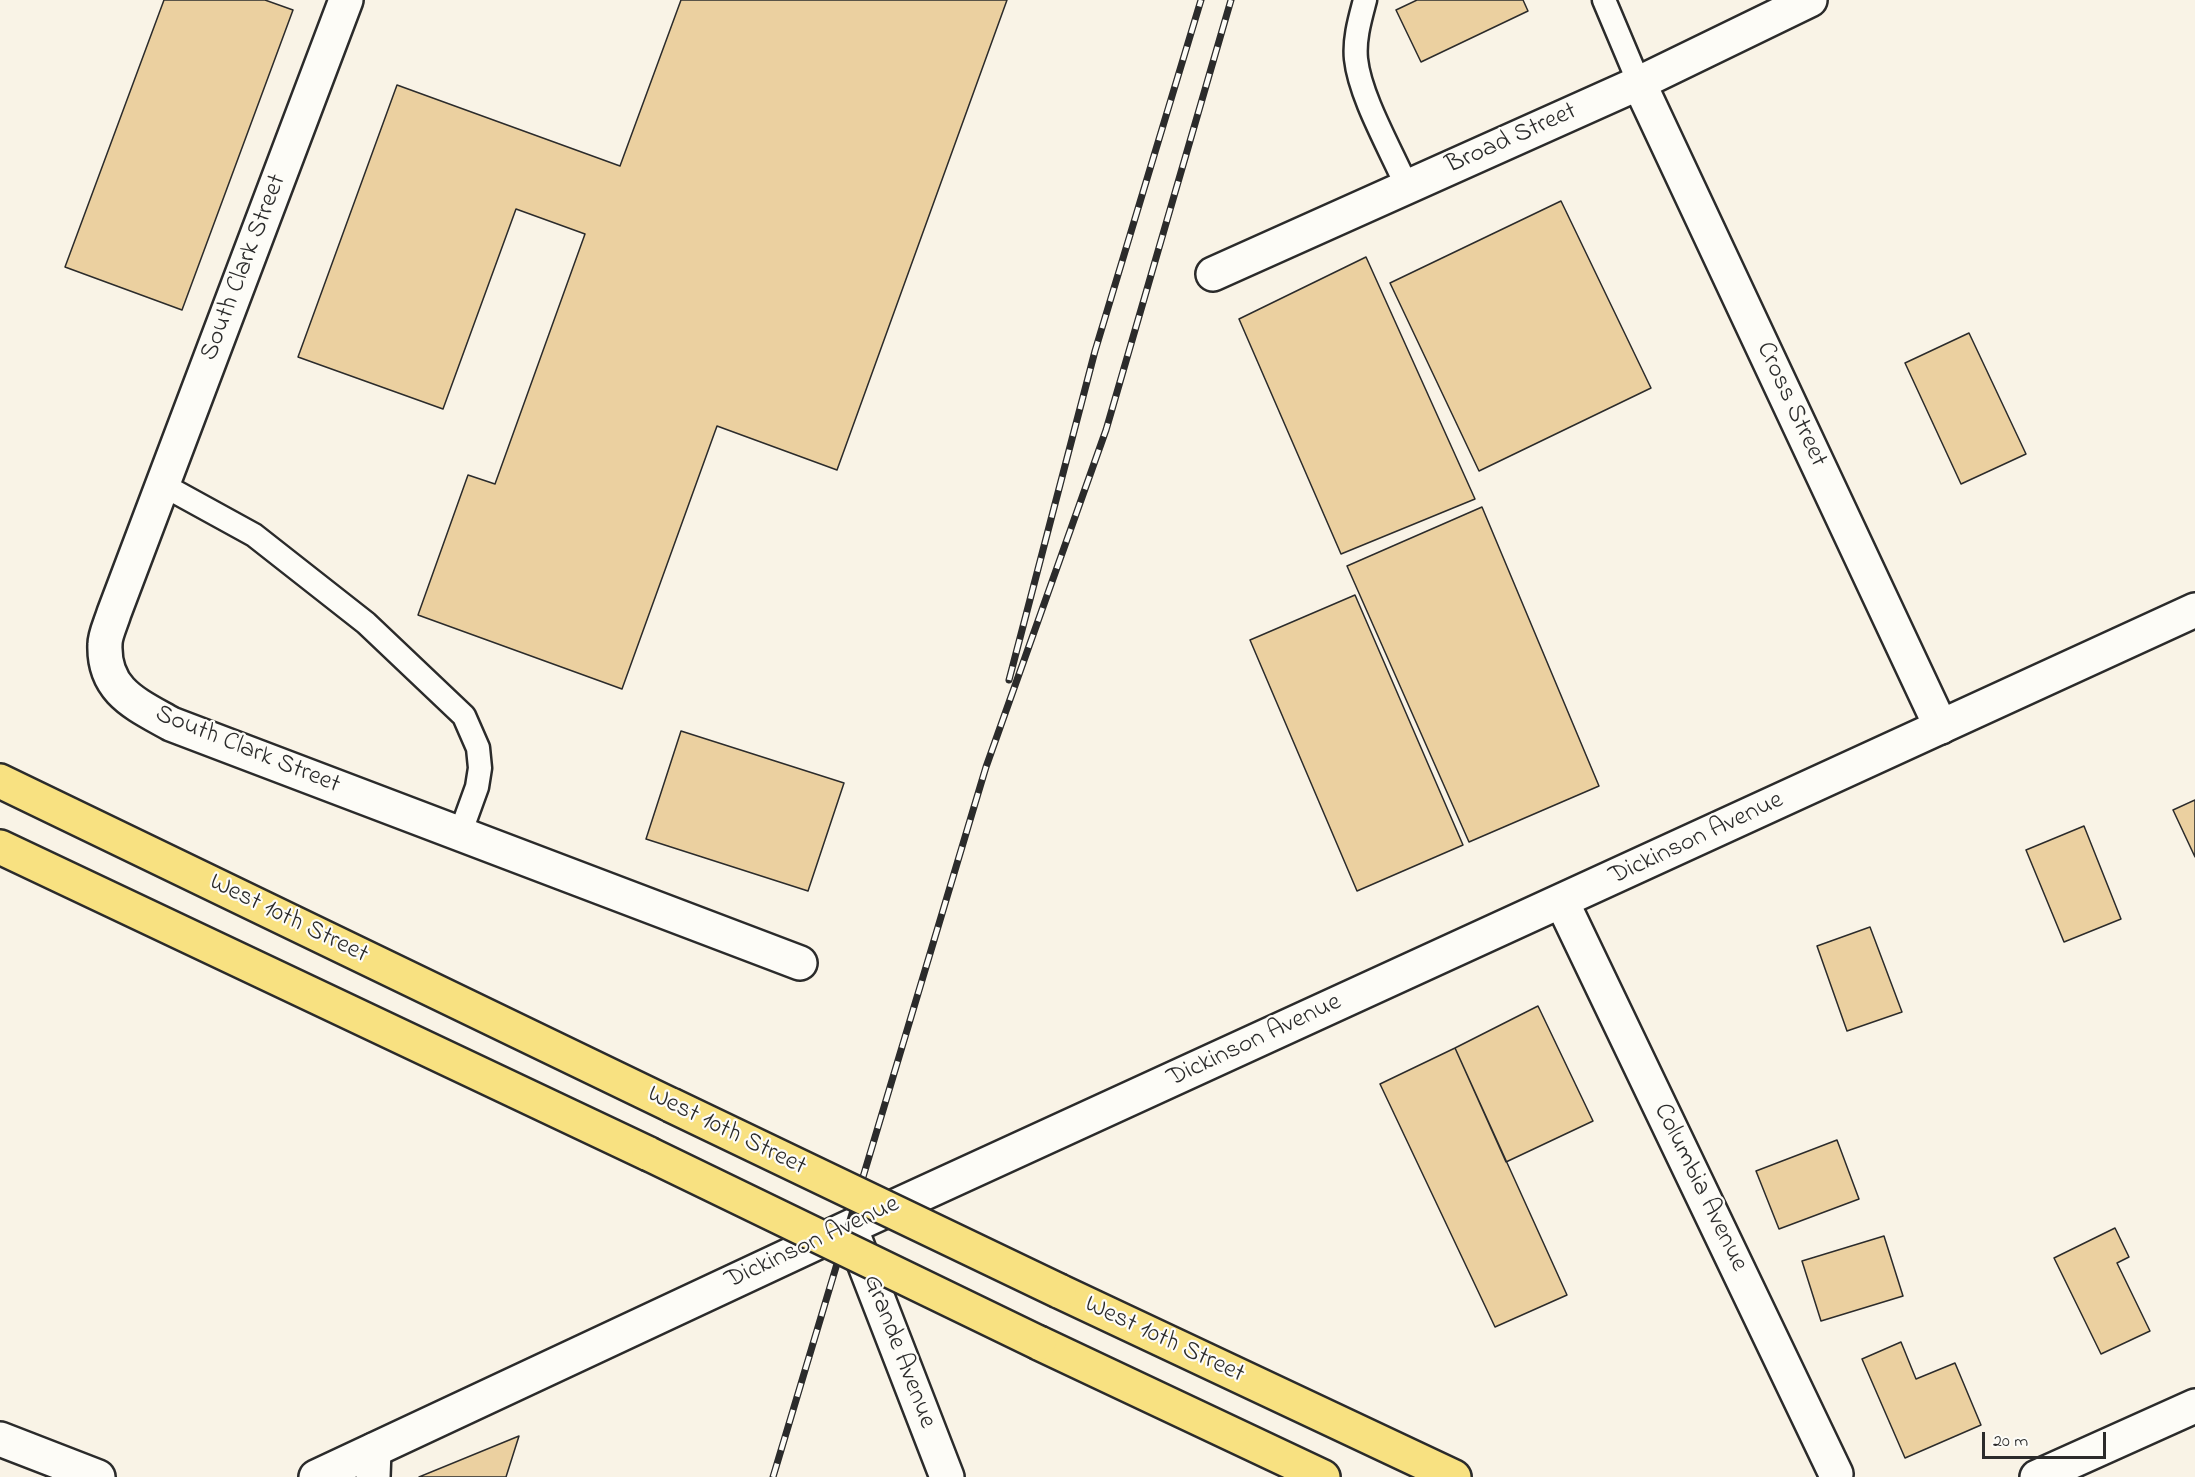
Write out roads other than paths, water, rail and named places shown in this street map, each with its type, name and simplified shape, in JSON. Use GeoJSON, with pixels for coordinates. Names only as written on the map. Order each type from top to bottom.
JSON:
{"type":"FeatureCollection","features":[{"type":"Feature","properties":{"kind":"main road","name":"West 10th Street"},"geometry":{"type":"LineString","coordinates":[[0,781],[1059,1291],[1454,1477]]}},
{"type":"Feature","properties":{"kind":"main road","name":"West 10th Street"},"geometry":{"type":"LineString","coordinates":[[0,847],[649,1154],[1039,1343],[1323,1477]]}},
{"type":"Feature","properties":{"kind":"street","name":"South Clark Street"},"geometry":{"type":"LineString","coordinates":[[346,0],[105,644],[111,681],[135,703],[171,724],[800,963]]}},
{"type":"Feature","properties":{"kind":"street","name":"Broad Street"},"geometry":{"type":"LineString","coordinates":[[1213,274],[1639,83],[1810,0]]}},
{"type":"Feature","properties":{"kind":"street","name":"Cross Street"},"geometry":{"type":"LineString","coordinates":[[1639,83],[1941,727]]}},
{"type":"Feature","properties":{"kind":"street","name":"Dickinson Avenue"},"geometry":{"type":"LineString","coordinates":[[316,1477],[374,1463],[850,1227],[2195,610]]}},
{"type":"Feature","properties":{"kind":"street","name":"Columbia Avenue"},"geometry":{"type":"LineString","coordinates":[[1562,902],[1836,1474]]}},
{"type":"Feature","properties":{"kind":"street","name":"Grande Avenue"},"geometry":{"type":"LineString","coordinates":[[850,1227],[947,1477]]}},
{"type":"Feature","properties":{"kind":"street"},"geometry":{"type":"LineString","coordinates":[[2037,1477],[2195,1406]]}},
{"type":"Feature","properties":{"kind":"street"},"geometry":{"type":"LineString","coordinates":[[0,1439],[98,1477]]}},
{"type":"Feature","properties":{"kind":"lane"},"geometry":{"type":"LineString","coordinates":[[1365,0],[1356,49],[1360,81],[1407,187]]}},
{"type":"Feature","properties":{"kind":"lane"},"geometry":{"type":"LineString","coordinates":[[1604,0],[1639,83]]}},
{"type":"Feature","properties":{"kind":"lane"},"geometry":{"type":"LineString","coordinates":[[163,485],[254,535],[366,623],[464,716],[478,748],[480,768],[477,787],[460,834]]}},
{"type":"Feature","properties":{"kind":"railway"},"geometry":{"type":"LineString","coordinates":[[1009,680],[1095,351],[1201,0]]}},
{"type":"Feature","properties":{"kind":"railway"},"geometry":{"type":"LineString","coordinates":[[773,1477],[986,767],[1106,430],[1231,0]]}}]}
